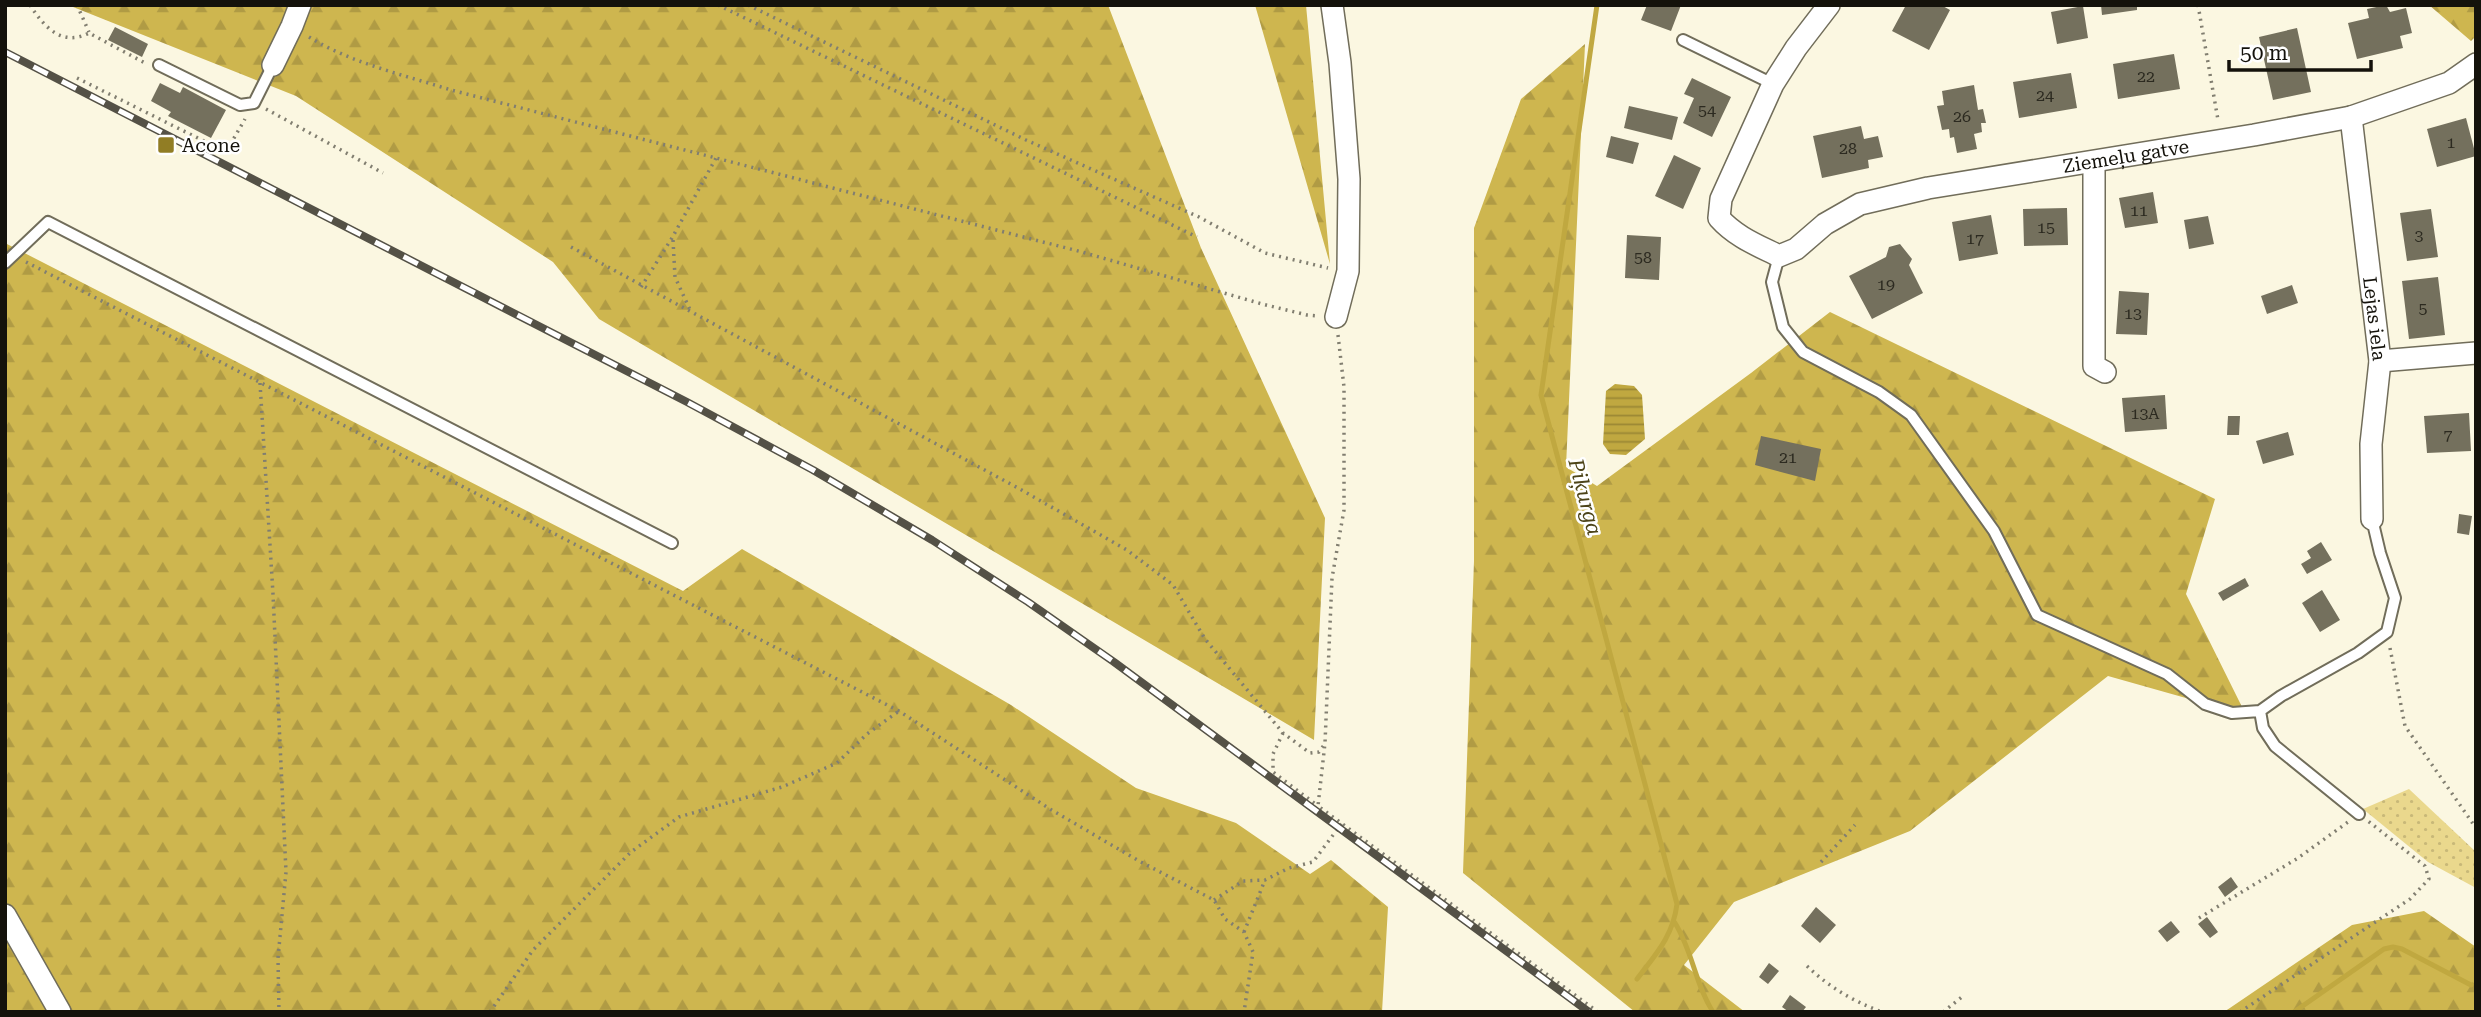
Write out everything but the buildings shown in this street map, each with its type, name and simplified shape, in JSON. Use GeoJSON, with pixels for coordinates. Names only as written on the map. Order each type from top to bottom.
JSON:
{"type":"FeatureCollection","features":[{"type":"Feature","properties":{"kind":"street"},"geometry":{"type":"LineString","coordinates":[[273,65],[299,5]]}},
{"type":"Feature","properties":{"kind":"street"},"geometry":{"type":"LineString","coordinates":[[1332,5],[1340,63],[1349,179],[1348,271],[1336,317]]}},
{"type":"Feature","properties":{"kind":"street"},"geometry":{"type":"LineString","coordinates":[[1779,256],[1730,230],[1719,218],[1721,200],[1773,84],[1796,47],[1829,5]]}},
{"type":"Feature","properties":{"kind":"street","name":"Ziemeļu gatve"},"geometry":{"type":"LineString","coordinates":[[1779,256],[1797,249],[1825,224],[1860,204],[1928,188],[2351,117],[2449,83],[2476,64]]}},
{"type":"Feature","properties":{"kind":"street","name":"Lejas iela"},"geometry":{"type":"LineString","coordinates":[[2351,117],[2380,361],[2371,444],[2372,519]]}},
{"type":"Feature","properties":{"kind":"street"},"geometry":{"type":"LineString","coordinates":[[2094,162],[2094,366],[2105,372]]}},
{"type":"Feature","properties":{"kind":"street"},"geometry":{"type":"LineString","coordinates":[[2380,361],[2476,353]]}},
{"type":"Feature","properties":{"kind":"street"},"geometry":{"type":"LineString","coordinates":[[5,915],[60,1012]]}},
{"type":"Feature","properties":{"kind":"lane"},"geometry":{"type":"LineString","coordinates":[[1684,40],[1773,84]]}},
{"type":"Feature","properties":{"kind":"lane"},"geometry":{"type":"LineString","coordinates":[[159,65],[240,104],[254,103],[273,65]]}},
{"type":"Feature","properties":{"kind":"lane"},"geometry":{"type":"LineString","coordinates":[[8,259],[48,222],[672,543]]}},
{"type":"Feature","properties":{"kind":"lane"},"geometry":{"type":"LineString","coordinates":[[1779,256],[1772,282],[1783,327],[1803,352],[1879,392],[1911,415],[1994,531],[2037,615],[2167,674],[2205,704],[2232,713],[2260,711],[2281,696],[2358,653],[2387,632],[2395,598],[2372,519]]}},
{"type":"Feature","properties":{"kind":"lane"},"geometry":{"type":"LineString","coordinates":[[2260,711],[2263,728],[2275,746],[2354,818]]}},
{"type":"Feature","properties":{"kind":"path"},"geometry":{"type":"LineString","coordinates":[[30,5],[43,25],[55,33],[79,38],[89,33]]}},
{"type":"Feature","properties":{"kind":"path"},"geometry":{"type":"LineString","coordinates":[[77,5],[89,33],[148,64],[159,65]]}},
{"type":"Feature","properties":{"kind":"path"},"geometry":{"type":"LineString","coordinates":[[718,5],[1197,237]]}},
{"type":"Feature","properties":{"kind":"path"},"geometry":{"type":"LineString","coordinates":[[748,5],[1026,140],[1199,217],[1265,253],[1311,266],[1348,271]]}},
{"type":"Feature","properties":{"kind":"path"},"geometry":{"type":"LineString","coordinates":[[2198,5],[2222,140]]}},
{"type":"Feature","properties":{"kind":"path"},"geometry":{"type":"LineString","coordinates":[[292,26],[323,46],[451,90],[1082,252],[1307,315],[1336,317],[1344,387],[1344,510],[1332,578],[1325,743],[1318,806]]}},
{"type":"Feature","properties":{"kind":"path"},"geometry":{"type":"LineString","coordinates":[[77,78],[226,152],[238,131]]}},
{"type":"Feature","properties":{"kind":"path"},"geometry":{"type":"LineString","coordinates":[[254,103],[383,173]]}},
{"type":"Feature","properties":{"kind":"path"},"geometry":{"type":"LineString","coordinates":[[641,287],[672,238],[716,158]]}},
{"type":"Feature","properties":{"kind":"path"},"geometry":{"type":"LineString","coordinates":[[672,238],[675,277],[692,313]]}},
{"type":"Feature","properties":{"kind":"path"},"geometry":{"type":"LineString","coordinates":[[570,247],[1018,488],[1127,550],[1172,585],[1205,639],[1283,733],[1310,752],[1319,751],[1325,743]]}},
{"type":"Feature","properties":{"kind":"path"},"geometry":{"type":"LineString","coordinates":[[8,259],[260,383],[899,711],[1050,809],[1139,861],[1214,900],[1225,919],[1244,932],[1253,952],[1243,1011]]}},
{"type":"Feature","properties":{"kind":"path"},"geometry":{"type":"LineString","coordinates":[[260,383],[286,872],[278,958],[279,1012]]}},
{"type":"Feature","properties":{"kind":"path"},"geometry":{"type":"LineString","coordinates":[[2387,632],[2405,726],[2476,828]]}},
{"type":"Feature","properties":{"kind":"path"},"geometry":{"type":"LineString","coordinates":[[490,1012],[533,950],[641,845],[679,817],[782,787],[837,763],[867,734],[899,711]]}},
{"type":"Feature","properties":{"kind":"path"},"geometry":{"type":"LineString","coordinates":[[1283,733],[1273,754],[1273,772],[1598,1012]]}},
{"type":"Feature","properties":{"kind":"path"},"geometry":{"type":"LineString","coordinates":[[2199,918],[2298,859],[2354,818],[2425,866],[2429,879],[2410,899],[2240,1012]]}},
{"type":"Feature","properties":{"kind":"path"},"geometry":{"type":"LineString","coordinates":[[1214,900],[1242,881],[1265,880],[1289,868],[1313,862],[1342,823]]}},
{"type":"Feature","properties":{"kind":"path"},"geometry":{"type":"LineString","coordinates":[[1821,862],[1856,825]]}},
{"type":"Feature","properties":{"kind":"path"},"geometry":{"type":"LineString","coordinates":[[1244,932],[1265,880]]}},
{"type":"Feature","properties":{"kind":"path"},"geometry":{"type":"LineString","coordinates":[[1807,966],[1824,982],[1853,1000],[1882,1012]]}},
{"type":"Feature","properties":{"kind":"path"},"geometry":{"type":"LineString","coordinates":[[1943,1012],[1962,997]]}},
{"type":"Feature","properties":{"kind":"shaded area"},"geometry":{"type":"Polygon","coordinates":[[[1615,384],[1634,386],[1642,395],[1645,439],[1626,455],[1610,454],[1603,444],[1606,391],[1615,384]]]}},
{"type":"Feature","properties":{"kind":"shaded area"},"geometry":{"type":"Polygon","coordinates":[[[2409,789],[2476,852],[2476,888],[2428,862],[2363,809],[2409,789]]]}},
{"type":"Feature","properties":{"kind":"green space"},"geometry":{"type":"Polygon","coordinates":[[[68,5],[1108,5],[1201,248],[1325,518],[1314,740],[599,319],[553,262],[296,96],[68,5]]]}},
{"type":"Feature","properties":{"kind":"green space"},"geometry":{"type":"Polygon","coordinates":[[[1255,5],[1306,5],[1330,264],[1255,5]]]}},
{"type":"Feature","properties":{"kind":"green space"},"geometry":{"type":"Polygon","coordinates":[[[2429,5],[2476,5],[2476,36],[2471,41],[2429,5]]]}},
{"type":"Feature","properties":{"kind":"green space"},"geometry":{"type":"Polygon","coordinates":[[[1585,44],[1566,467],[1597,486],[1830,312],[2215,499],[2186,594],[2246,715],[2108,676],[1910,831],[1734,902],[1684,965],[1745,1012],[1635,1012],[1463,873],[1474,561],[1474,228],[1521,99],[1585,44]]]}},
{"type":"Feature","properties":{"kind":"green space"},"geometry":{"type":"Polygon","coordinates":[[[5,243],[683,591],[742,549],[1011,705],[1136,788],[1236,823],[1310,874],[1331,860],[1388,907],[1382,1012],[5,1012],[5,243]]]}},
{"type":"Feature","properties":{"kind":"green space"},"geometry":{"type":"Polygon","coordinates":[[[2424,911],[2476,947],[2476,1012],[2224,1012],[2352,925],[2424,911]]]}},
{"type":"Feature","properties":{"kind":"waterway","name":"Piķurga"},"geometry":{"type":"LineString","coordinates":[[1597,5],[1541,395],[1677,904],[1668,935],[1637,979]]}},
{"type":"Feature","properties":{"kind":"waterway"},"geometry":{"type":"LineString","coordinates":[[1675,923],[1713,1012]]}},
{"type":"Feature","properties":{"kind":"waterway"},"geometry":{"type":"LineString","coordinates":[[2294,1012],[2384,949],[2393,947],[2402,949],[2471,985]]}},
{"type":"Feature","properties":{"kind":"railway"},"geometry":{"type":"LineString","coordinates":[[5,52],[687,402],[813,470],[932,540],[1114,662],[1589,1012]]}},
{"type":"Feature","properties":{"kind":"place","name":"Acone"},"geometry":{"type":"Point","coordinates":[166,145]}}]}
